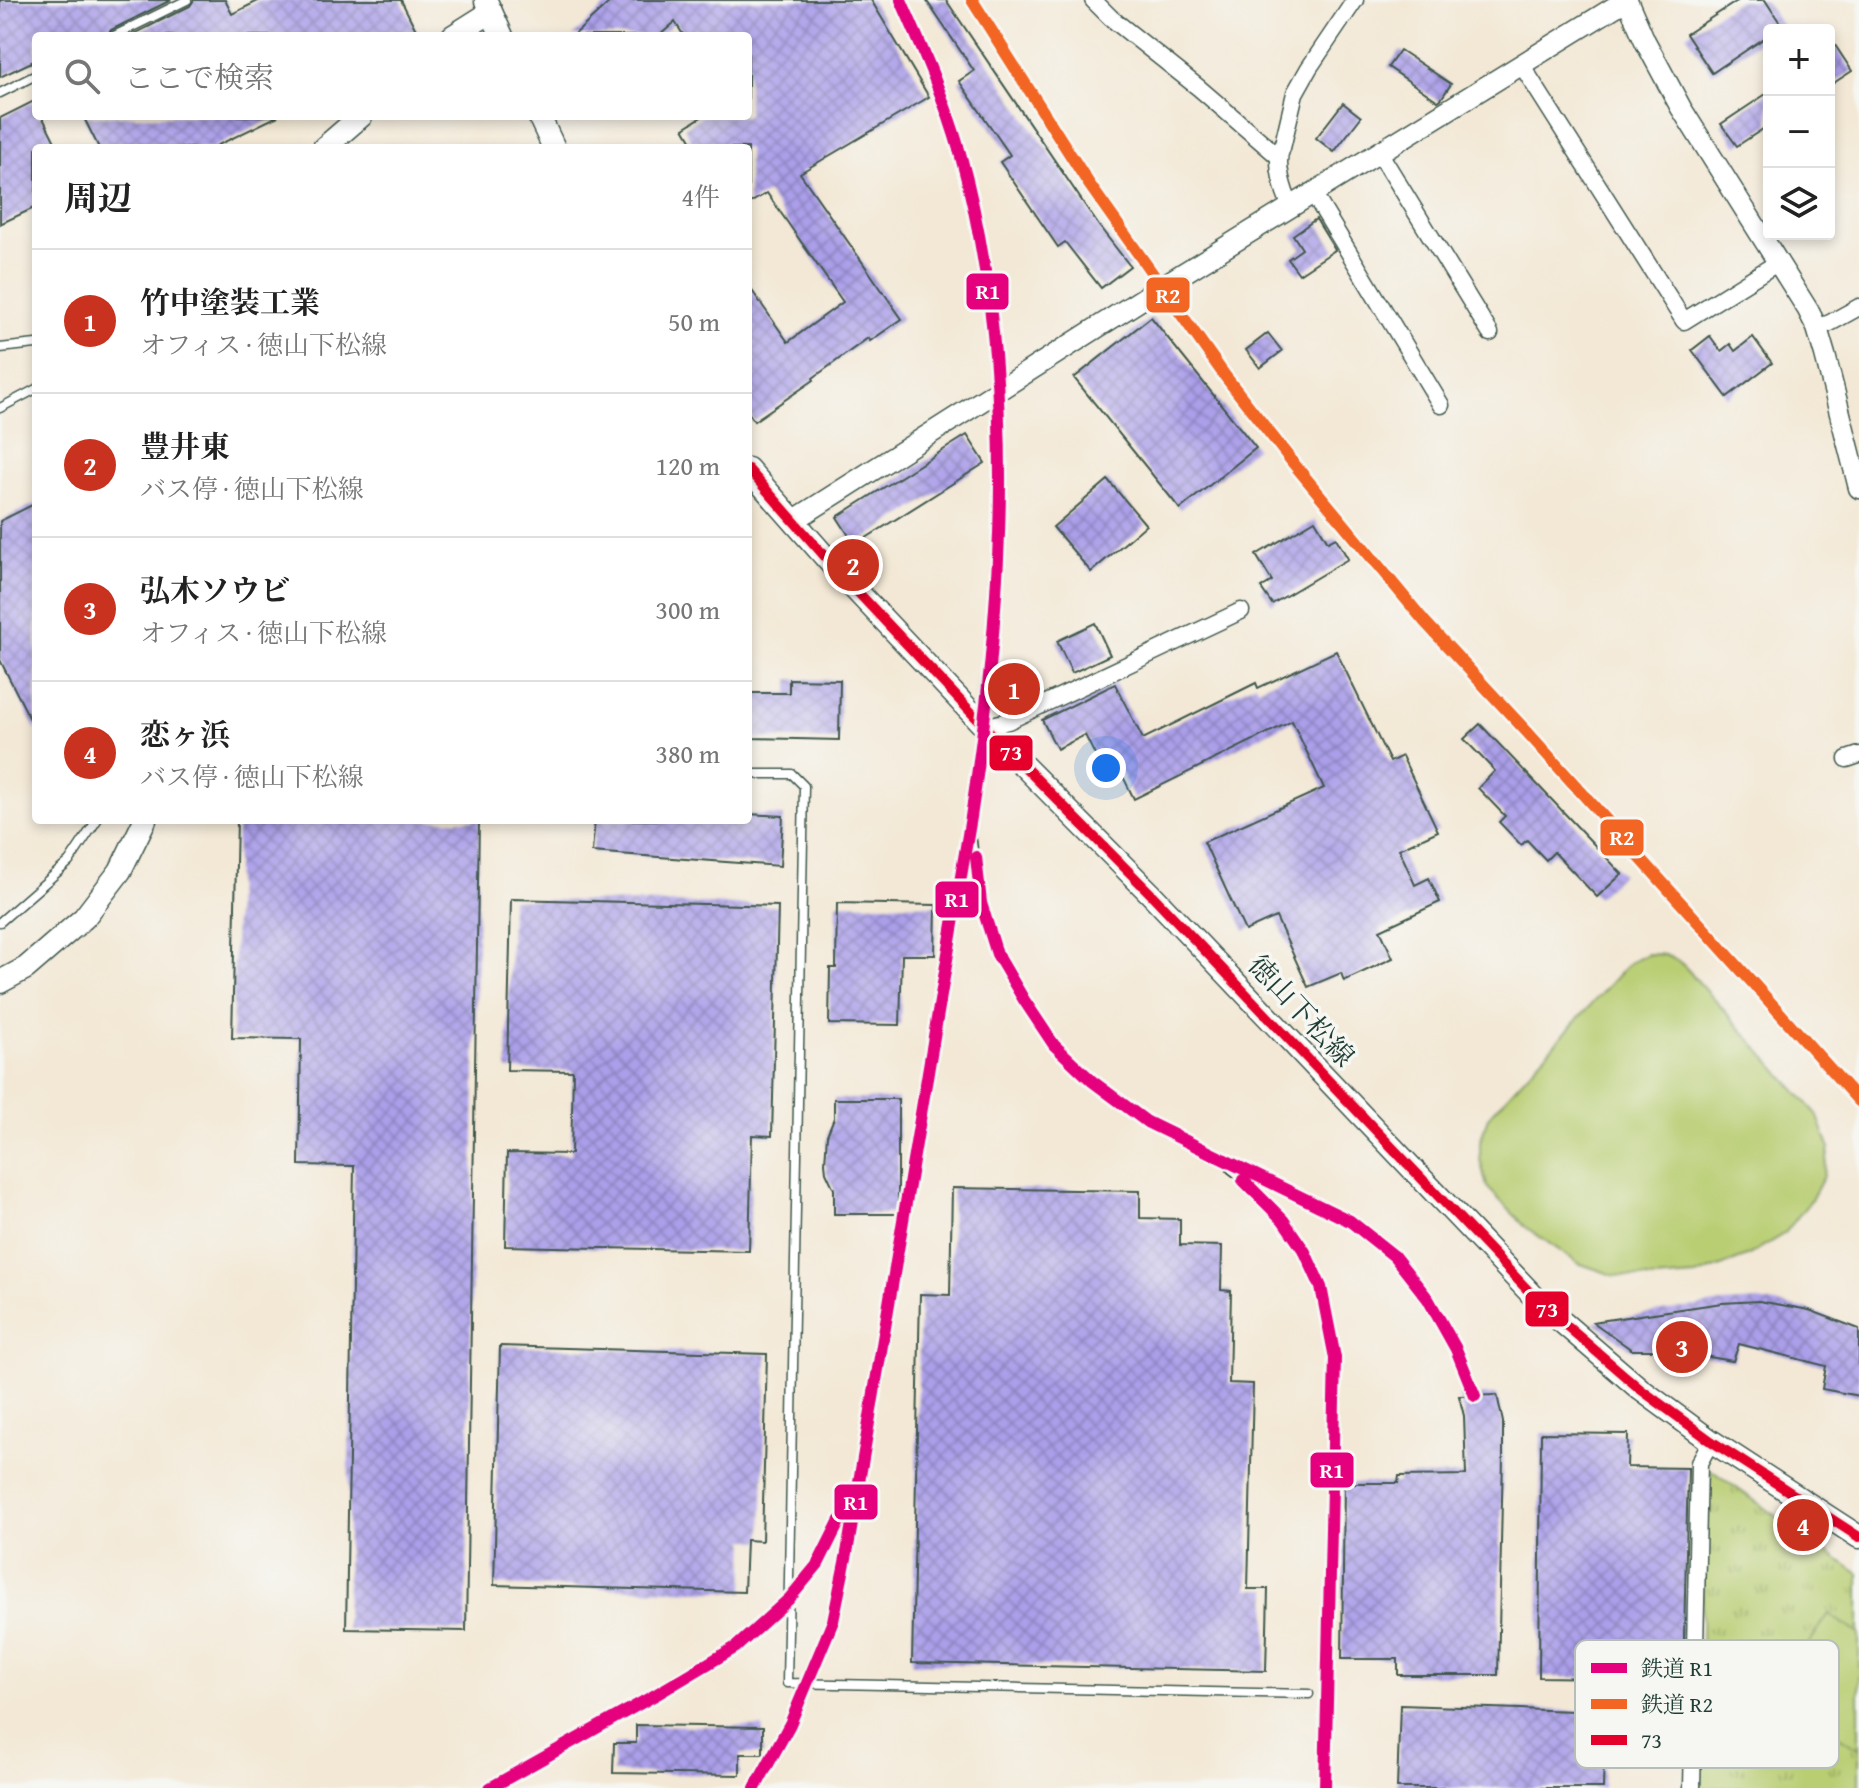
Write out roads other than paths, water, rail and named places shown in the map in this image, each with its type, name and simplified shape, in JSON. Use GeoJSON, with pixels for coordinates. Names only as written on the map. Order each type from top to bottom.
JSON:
{"type":"FeatureCollection","features":[{"type":"Feature","properties":{"kind":"main road"},"geometry":{"type":"LineString","coordinates":[[458,32],[488,6],[500,32]]}},
{"type":"Feature","properties":{"kind":"main road"},"geometry":{"type":"LineString","coordinates":[[329,144],[356,120]]}},
{"type":"Feature","properties":{"kind":"main road"},"geometry":{"type":"LineString","coordinates":[[541,120],[552,144]]}},
{"type":"Feature","properties":{"kind":"main road","name":"徳山下松線"},"geometry":{"type":"LineString","coordinates":[[752,474],[835,568],[985,727],[1151,894],[1540,1303],[1640,1389],[1711,1441],[1859,1537]]}},
{"type":"Feature","properties":{"kind":"main road"},"geometry":{"type":"LineString","coordinates":[[0,982],[26,968],[84,918],[120,871],[143,824]]}},
{"type":"Feature","properties":{"kind":"street"},"geometry":{"type":"LineString","coordinates":[[1093,0],[1278,156]]}},
{"type":"Feature","properties":{"kind":"street"},"geometry":{"type":"LineString","coordinates":[[1291,207],[1285,194],[1278,156],[1295,93],[1355,0]]}},
{"type":"Feature","properties":{"kind":"street"},"geometry":{"type":"LineString","coordinates":[[793,521],[1313,193],[1627,0],[1681,108],[1817,328],[1859,488]]}},
{"type":"Feature","properties":{"kind":"street"},"geometry":{"type":"LineString","coordinates":[[1521,64],[1684,321],[1777,263]]}},
{"type":"Feature","properties":{"kind":"street"},"geometry":{"type":"LineString","coordinates":[[1379,152],[1490,333]]}},
{"type":"Feature","properties":{"kind":"street"},"geometry":{"type":"LineString","coordinates":[[1313,193],[1441,405]]}},
{"type":"Feature","properties":{"kind":"street"},"geometry":{"type":"LineString","coordinates":[[1817,328],[1859,307]]}},
{"type":"Feature","properties":{"kind":"street"},"geometry":{"type":"LineString","coordinates":[[985,727],[1008,721],[1241,611]]}},
{"type":"Feature","properties":{"kind":"street"},"geometry":{"type":"LineString","coordinates":[[1695,1640],[1699,1463],[1711,1441]]}},
{"type":"Feature","properties":{"kind":"street"},"geometry":{"type":"LineString","coordinates":[[1692,1768],[1692,1788]]}},
{"type":"Feature","properties":{"kind":"lane"},"geometry":{"type":"LineString","coordinates":[[122,32],[187,0]]}},
{"type":"Feature","properties":{"kind":"lane"},"geometry":{"type":"LineString","coordinates":[[0,93],[32,77]]}},
{"type":"Feature","properties":{"kind":"lane"},"geometry":{"type":"LineString","coordinates":[[0,348],[32,344]]}},
{"type":"Feature","properties":{"kind":"lane"},"geometry":{"type":"LineString","coordinates":[[0,408],[32,391]]}},
{"type":"Feature","properties":{"kind":"lane"},"geometry":{"type":"LineString","coordinates":[[752,774],[792,774],[804,786],[787,1683],[1309,1694]]}},
{"type":"Feature","properties":{"kind":"lane"},"geometry":{"type":"LineString","coordinates":[[0,922],[69,862],[94,824]]}},
{"type":"Feature","properties":{"kind":"railway"},"geometry":{"type":"LineString","coordinates":[[755,1788],[790,1724],[833,1621],[971,817],[992,652],[1000,484],[998,400],[991,316],[979,234],[960,153],[941,94],[901,0]]}},
{"type":"Feature","properties":{"kind":"railway"},"geometry":{"type":"LineString","coordinates":[[973,837],[981,903],[997,954],[1054,1045],[1092,1081],[1147,1122],[1350,1221],[1394,1256],[1428,1299],[1456,1349],[1475,1396]]}},
{"type":"Feature","properties":{"kind":"railway"},"geometry":{"type":"LineString","coordinates":[[1230,1170],[1283,1220],[1305,1252],[1321,1287],[1335,1358],[1325,1788]]}},
{"type":"Feature","properties":{"kind":"railway"},"geometry":{"type":"LineString","coordinates":[[490,1788],[736,1647],[789,1599],[818,1564],[849,1502]]}},
{"type":"Feature","properties":{"kind":"rail line","name":"R1"},"geometry":{"type":"LineString","coordinates":[[755,1788],[790,1724],[833,1621],[971,817],[992,652],[1000,484],[998,400],[991,316],[979,234],[960,153],[941,94],[901,0]]}},
{"type":"Feature","properties":{"kind":"rail line","name":"R2"},"geometry":{"type":"LineString","coordinates":[[972,0],[1089,184],[1225,376],[1294,464],[1425,622],[1859,1101]]}},
{"type":"Feature","properties":{"kind":"rail line","name":"R1"},"geometry":{"type":"LineString","coordinates":[[976,857],[981,903],[997,954],[1054,1045],[1092,1081],[1147,1122],[1350,1221],[1394,1256],[1428,1299],[1456,1349],[1475,1396]]}},
{"type":"Feature","properties":{"kind":"rail line","name":"R1"},"geometry":{"type":"LineString","coordinates":[[1243,1180],[1283,1220],[1305,1252],[1321,1287],[1335,1358],[1325,1788]]}},
{"type":"Feature","properties":{"kind":"rail line","name":"R1"},"geometry":{"type":"LineString","coordinates":[[490,1788],[736,1647],[789,1599],[818,1564],[840,1520]]}},
{"type":"Feature","properties":{"kind":"place","name":"豊井東"},"geometry":{"type":"Point","coordinates":[853,565]}},
{"type":"Feature","properties":{"kind":"place","name":"竹中塗装工業"},"geometry":{"type":"Point","coordinates":[1014,689]}},
{"type":"Feature","properties":{"kind":"place","name":"弘木ソウビ"},"geometry":{"type":"Point","coordinates":[1682,1347]}},
{"type":"Feature","properties":{"kind":"place","name":"恋ヶ浜"},"geometry":{"type":"Point","coordinates":[1803,1525]}}]}
